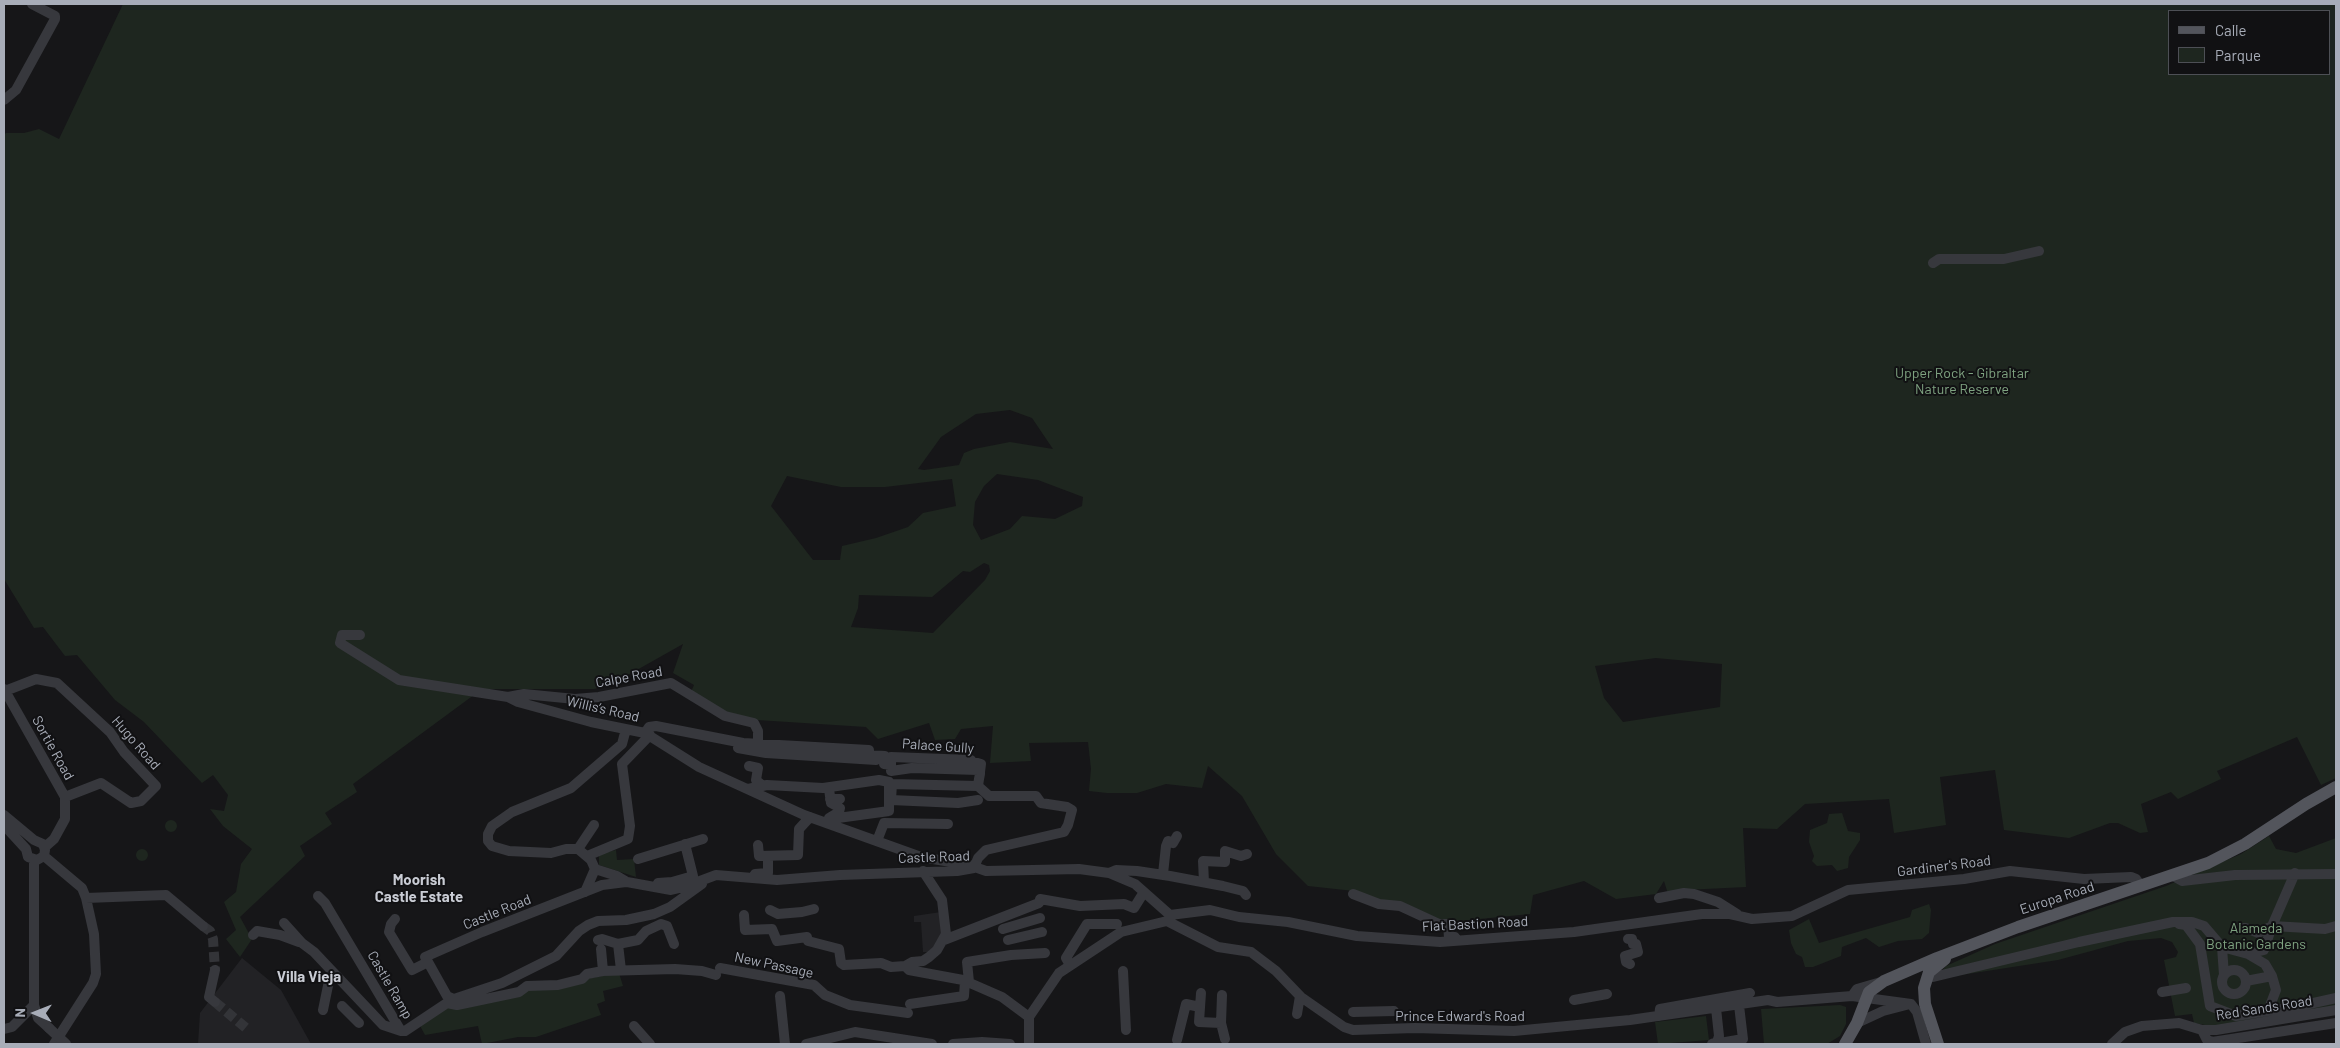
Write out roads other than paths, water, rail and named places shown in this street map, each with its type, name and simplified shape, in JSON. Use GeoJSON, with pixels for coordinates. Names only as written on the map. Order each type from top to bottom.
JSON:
{"type":"FeatureCollection","features":[{"type":"Feature","properties":{"kind":"main road","name":"Europa Road"},"geometry":{"type":"LineString","coordinates":[[1884,981],[1937,958],[2018,927],[2173,876],[2234,850],[2336,787]]}},
{"type":"Feature","properties":{"kind":"main road"},"geometry":{"type":"LineString","coordinates":[[1938,1044],[1924,993],[1927,976],[1934,972],[1953,953]]}},
{"type":"Feature","properties":{"kind":"main road"},"geometry":{"type":"LineString","coordinates":[[1845,1044],[1857,1023],[1866,997],[1871,989],[1884,981]]}},
{"type":"Feature","properties":{"kind":"street"},"geometry":{"type":"LineString","coordinates":[[4,100],[16,90],[55,17],[32,4]]}},
{"type":"Feature","properties":{"kind":"street"},"geometry":{"type":"LineString","coordinates":[[1933,263],[1936,259],[1945,258],[2004,259],[2039,251]]}},
{"type":"Feature","properties":{"kind":"street","name":"Willis’s Road"},"geometry":{"type":"LineString","coordinates":[[360,635],[342,635],[340,643],[398,680],[508,697],[518,702],[592,722],[648,734],[700,767],[810,817],[921,857],[974,868]]}},
{"type":"Feature","properties":{"kind":"street","name":"Hugo Road"},"geometry":{"type":"LineString","coordinates":[[4,690],[36,679],[58,683],[110,732],[124,752],[156,786],[141,801],[131,803],[101,784],[65,797]]}},
{"type":"Feature","properties":{"kind":"street","name":"Calpe Road"},"geometry":{"type":"LineString","coordinates":[[508,697],[524,694],[575,699],[599,697],[669,683],[725,716],[754,724],[758,731],[758,744]]}},
{"type":"Feature","properties":{"kind":"street","name":"Sortie Road"},"geometry":{"type":"LineString","coordinates":[[4,690],[65,797],[65,819],[54,839],[44,851]]}},
{"type":"Feature","properties":{"kind":"street"},"geometry":{"type":"LineString","coordinates":[[587,856],[628,839],[630,826],[622,764],[648,734],[650,727],[656,726],[742,743],[869,750],[869,755],[885,756],[886,762],[766,753],[725,745],[710,737]]}},
{"type":"Feature","properties":{"kind":"street"},"geometry":{"type":"LineString","coordinates":[[585,892],[595,869],[594,863],[578,849],[566,849],[551,853],[509,851],[492,846],[488,841],[488,834],[492,826],[512,812],[571,788],[622,744],[626,729]]}},
{"type":"Feature","properties":{"kind":"street"},"geometry":{"type":"LineString","coordinates":[[763,768],[766,753]]}},
{"type":"Feature","properties":{"kind":"street","name":"Palace Gully"},"geometry":{"type":"LineString","coordinates":[[980,772],[978,770],[912,768],[891,771],[886,762],[891,757],[969,759],[981,764],[980,786]]}},
{"type":"Feature","properties":{"kind":"street"},"geometry":{"type":"LineString","coordinates":[[749,766],[758,768],[756,780],[763,786]]}},
{"type":"Feature","properties":{"kind":"street","name":"Palace Gully"},"geometry":{"type":"LineString","coordinates":[[911,785],[912,768]]}},
{"type":"Feature","properties":{"kind":"street"},"geometry":{"type":"LineString","coordinates":[[748,788],[763,786],[832,787],[860,783],[862,781],[889,782],[889,811]]}},
{"type":"Feature","properties":{"kind":"street"},"geometry":{"type":"LineString","coordinates":[[974,868],[980,854],[986,850],[1064,832],[1072,810],[1067,806],[1042,803],[1036,796],[988,796],[980,786],[892,784],[891,800],[958,803],[978,800]]}},
{"type":"Feature","properties":{"kind":"street"},"geometry":{"type":"LineString","coordinates":[[931,802],[932,785]]}},
{"type":"Feature","properties":{"kind":"street"},"geometry":{"type":"LineString","coordinates":[[824,821],[839,812],[840,808],[831,803],[835,799],[829,790],[832,787]]}},
{"type":"Feature","properties":{"kind":"street"},"geometry":{"type":"LineString","coordinates":[[889,811],[891,811],[891,803],[897,803],[898,801]]}},
{"type":"Feature","properties":{"kind":"street"},"geometry":{"type":"LineString","coordinates":[[824,821],[889,811]]}},
{"type":"Feature","properties":{"kind":"street"},"geometry":{"type":"LineString","coordinates":[[4,815],[34,840],[41,842],[44,851],[82,888],[94,934],[96,974],[93,983],[54,1044]]}},
{"type":"Feature","properties":{"kind":"street"},"geometry":{"type":"LineString","coordinates":[[758,844],[759,856],[798,855],[799,828],[810,817]]}},
{"type":"Feature","properties":{"kind":"street"},"geometry":{"type":"LineString","coordinates":[[877,841],[884,823],[948,824]]}},
{"type":"Feature","properties":{"kind":"street"},"geometry":{"type":"LineString","coordinates":[[4,825],[26,849],[28,857],[34,860]]}},
{"type":"Feature","properties":{"kind":"street"},"geometry":{"type":"LineString","coordinates":[[578,849],[594,825]]}},
{"type":"Feature","properties":{"kind":"street"},"geometry":{"type":"LineString","coordinates":[[1163,874],[1168,841],[1173,843],[1177,836]]}},
{"type":"Feature","properties":{"kind":"street"},"geometry":{"type":"LineString","coordinates":[[638,859],[703,839]]}},
{"type":"Feature","properties":{"kind":"street"},"geometry":{"type":"LineString","coordinates":[[26,849],[28,843],[34,840]]}},
{"type":"Feature","properties":{"kind":"street"},"geometry":{"type":"LineString","coordinates":[[647,884],[672,882],[693,876],[685,844]]}},
{"type":"Feature","properties":{"kind":"street"},"geometry":{"type":"LineString","coordinates":[[44,851],[34,860],[34,1006],[38,1018],[66,1044]]}},
{"type":"Feature","properties":{"kind":"street"},"geometry":{"type":"LineString","coordinates":[[1204,882],[1203,861],[1225,862],[1225,852],[1240,856],[1247,854]]}},
{"type":"Feature","properties":{"kind":"street"},"geometry":{"type":"LineString","coordinates":[[742,878],[748,874],[768,873],[768,856]]}},
{"type":"Feature","properties":{"kind":"street","name":"Castle Road"},"geometry":{"type":"LineString","coordinates":[[713,876],[784,880],[923,871],[957,871],[974,868],[986,872],[1079,869],[1109,873],[1135,884],[1168,921]]}},
{"type":"Feature","properties":{"kind":"street"},"geometry":{"type":"LineString","coordinates":[[595,869],[617,876],[626,882],[647,884],[671,890],[713,876]]}},
{"type":"Feature","properties":{"kind":"street"},"geometry":{"type":"LineString","coordinates":[[1109,873],[1123,870],[1163,874],[1204,882],[1243,892],[1246,895]]}},
{"type":"Feature","properties":{"kind":"street"},"geometry":{"type":"LineString","coordinates":[[744,915],[745,930],[772,928],[777,940],[808,939],[838,949],[841,962],[846,965],[881,963],[892,968],[905,966],[912,962],[923,961],[938,950],[946,934],[942,900],[923,871]]}},
{"type":"Feature","properties":{"kind":"street","name":"Gardiner's Road"},"geometry":{"type":"LineString","coordinates":[[1752,919],[1792,916],[1848,890],[1964,879],[2010,871],[2084,879],[2127,877],[2136,879],[2141,886]]}},
{"type":"Feature","properties":{"kind":"street"},"geometry":{"type":"LineString","coordinates":[[2248,954],[2264,950],[2272,926],[2296,874]]}},
{"type":"Feature","properties":{"kind":"street"},"geometry":{"type":"LineString","coordinates":[[2173,876],[2182,881],[2235,875],[2336,874]]}},
{"type":"Feature","properties":{"kind":"street"},"geometry":{"type":"LineString","coordinates":[[395,920],[391,924],[389,932],[412,970],[428,962],[448,996],[454,999],[520,975],[556,956],[579,930],[588,925],[598,921],[626,920],[654,914],[678,902],[713,876]]}},
{"type":"Feature","properties":{"kind":"street","name":"Castle Road"},"geometry":{"type":"LineString","coordinates":[[428,962],[426,958],[482,932],[610,883],[626,882]]}},
{"type":"Feature","properties":{"kind":"street"},"geometry":{"type":"LineString","coordinates":[[944,940],[1039,901],[1080,906],[1124,904],[1134,908],[1144,892]]}},
{"type":"Feature","properties":{"kind":"street"},"geometry":{"type":"LineString","coordinates":[[1659,898],[1684,893],[1694,894],[1718,902],[1732,909],[1740,916]]}},
{"type":"Feature","properties":{"kind":"street"},"geometry":{"type":"LineString","coordinates":[[86,898],[166,894],[203,926]]}},
{"type":"Feature","properties":{"kind":"street"},"geometry":{"type":"LineString","coordinates":[[1353,894],[1379,904],[1400,906],[1439,924],[1448,924],[1448,938],[1455,937],[1455,940]]}},
{"type":"Feature","properties":{"kind":"street","name":"Castle Ramp"},"geometry":{"type":"LineString","coordinates":[[318,896],[325,903],[401,1031],[405,1031],[448,1003],[457,1005],[519,992],[527,986],[558,985],[604,970],[675,969],[718,971]]}},
{"type":"Feature","properties":{"kind":"street"},"geometry":{"type":"LineString","coordinates":[[1118,905],[1119,928]]}},
{"type":"Feature","properties":{"kind":"street"},"geometry":{"type":"LineString","coordinates":[[770,910],[778,914],[802,912],[814,908]]}},
{"type":"Feature","properties":{"kind":"street","name":"Flat Bastion Road"},"geometry":{"type":"LineString","coordinates":[[1168,921],[1210,910],[1239,917],[1288,922],[1368,937],[1426,941],[1574,932],[1702,914],[1740,916],[1752,919]]}},
{"type":"Feature","properties":{"kind":"street"},"geometry":{"type":"LineString","coordinates":[[1003,929],[1040,918]]}},
{"type":"Feature","properties":{"kind":"street"},"geometry":{"type":"LineString","coordinates":[[1070,965],[1066,958],[1087,924],[1119,928],[1168,921]]}},
{"type":"Feature","properties":{"kind":"street","name":"Prince Edward's Road"},"geometry":{"type":"LineString","coordinates":[[1168,921],[1218,947],[1251,952],[1276,971],[1300,996],[1344,1028],[1353,1030],[1415,1028],[1514,1031],[1716,1008],[1739,999],[1777,1002]]}},
{"type":"Feature","properties":{"kind":"street"},"geometry":{"type":"LineString","coordinates":[[2173,922],[2186,925],[2200,944],[2214,983],[2228,992],[2236,994],[2243,989],[2260,961]]}},
{"type":"Feature","properties":{"kind":"street"},"geometry":{"type":"LineString","coordinates":[[1934,972],[2173,922],[2192,922],[2204,926],[2222,947],[2248,954],[2265,964],[2272,976],[2276,990],[2268,1011]]}},
{"type":"Feature","properties":{"kind":"street"},"geometry":{"type":"LineString","coordinates":[[284,923],[302,943],[314,952],[382,1025],[401,1031]]}},
{"type":"Feature","properties":{"kind":"street"},"geometry":{"type":"LineString","coordinates":[[604,970],[599,945],[602,939],[618,944],[638,940],[646,931],[661,924],[667,926],[674,944]]}},
{"type":"Feature","properties":{"kind":"street"},"geometry":{"type":"LineString","coordinates":[[2240,928],[2246,928],[2258,933],[2272,926],[2315,928],[2335,925]]}},
{"type":"Feature","properties":{"kind":"street"},"geometry":{"type":"LineString","coordinates":[[1029,1044],[1029,1017],[1059,973],[1119,928]]}},
{"type":"Feature","properties":{"kind":"street"},"geometry":{"type":"LineString","coordinates":[[253,935],[257,931],[280,935],[302,943]]}},
{"type":"Feature","properties":{"kind":"street"},"geometry":{"type":"LineString","coordinates":[[1008,940],[1042,932]]}},
{"type":"Feature","properties":{"kind":"street"},"geometry":{"type":"LineString","coordinates":[[1628,939],[1632,939],[1633,944],[1636,944],[1638,952],[1625,956],[1626,962],[1630,964]]}},
{"type":"Feature","properties":{"kind":"street"},"geometry":{"type":"LineString","coordinates":[[618,944],[621,970]]}},
{"type":"Feature","properties":{"kind":"street"},"geometry":{"type":"LineString","coordinates":[[2222,947],[2210,1006],[2236,1016],[2336,998]]}},
{"type":"Feature","properties":{"kind":"street"},"geometry":{"type":"LineString","coordinates":[[967,982],[966,962],[1011,955],[1045,953]]}},
{"type":"Feature","properties":{"kind":"street"},"geometry":{"type":"LineString","coordinates":[[905,966],[909,970],[967,982],[1002,998],[1029,1017]]}},
{"type":"Feature","properties":{"kind":"street"},"geometry":{"type":"LineString","coordinates":[[215,970],[209,996],[215,1002]]}},
{"type":"Feature","properties":{"kind":"street"},"geometry":{"type":"LineString","coordinates":[[2214,983],[2230,970],[2238,970],[2248,980]]}},
{"type":"Feature","properties":{"kind":"street","name":"New Passage"},"geometry":{"type":"LineString","coordinates":[[718,971],[814,986],[825,995],[850,1005],[909,1008],[964,996],[967,982]]}},
{"type":"Feature","properties":{"kind":"street"},"geometry":{"type":"LineString","coordinates":[[1123,971],[1126,1030]]}},
{"type":"Feature","properties":{"kind":"street"},"geometry":{"type":"LineString","coordinates":[[323,1010],[330,976]]}},
{"type":"Feature","properties":{"kind":"street"},"geometry":{"type":"LineString","coordinates":[[2248,980],[2272,976]]}},
{"type":"Feature","properties":{"kind":"street","name":"Europa Road"},"geometry":{"type":"LineString","coordinates":[[1777,1002],[1852,996],[1856,989],[1884,981]]}},
{"type":"Feature","properties":{"kind":"street"},"geometry":{"type":"LineString","coordinates":[[2162,992],[2186,988]]}},
{"type":"Feature","properties":{"kind":"street"},"geometry":{"type":"LineString","coordinates":[[1201,993],[1199,1022],[1221,1023]]}},
{"type":"Feature","properties":{"kind":"street"},"geometry":{"type":"LineString","coordinates":[[1658,1016],[1660,1009],[1739,999],[1750,993]]}},
{"type":"Feature","properties":{"kind":"street"},"geometry":{"type":"LineString","coordinates":[[1572,998],[1607,994]]}},
{"type":"Feature","properties":{"kind":"street"},"geometry":{"type":"LineString","coordinates":[[1222,995],[1221,1023],[1225,1039]]}},
{"type":"Feature","properties":{"kind":"street"},"geometry":{"type":"LineString","coordinates":[[780,996],[784,1044]]}},
{"type":"Feature","properties":{"kind":"street"},"geometry":{"type":"LineString","coordinates":[[1297,1014],[1300,996]]}},
{"type":"Feature","properties":{"kind":"street"},"geometry":{"type":"LineString","coordinates":[[1852,996],[1911,1004],[1917,1012],[1926,1044]]}},
{"type":"Feature","properties":{"kind":"street"},"geometry":{"type":"LineString","coordinates":[[1711,1044],[1743,1039],[1739,999]]}},
{"type":"Feature","properties":{"kind":"street"},"geometry":{"type":"LineString","coordinates":[[1178,1040],[1186,1004],[1200,1007]]}},
{"type":"Feature","properties":{"kind":"street"},"geometry":{"type":"LineString","coordinates":[[1857,1023],[1883,1012],[1911,1004]]}},
{"type":"Feature","properties":{"kind":"street"},"geometry":{"type":"LineString","coordinates":[[4,1029],[12,1027],[34,1006]]}},
{"type":"Feature","properties":{"kind":"street"},"geometry":{"type":"LineString","coordinates":[[342,1006],[360,1023]]}},
{"type":"Feature","properties":{"kind":"street"},"geometry":{"type":"LineString","coordinates":[[2292,1018],[2300,1006]]}},
{"type":"Feature","properties":{"kind":"street"},"geometry":{"type":"LineString","coordinates":[[1711,1044],[1719,1036],[1716,1008]]}},
{"type":"Feature","properties":{"kind":"street","name":"Red Sands Road"},"geometry":{"type":"LineString","coordinates":[[2112,1044],[2125,1032],[2142,1026],[2184,1024],[2202,1030],[2216,1030],[2336,1010]]}},
{"type":"Feature","properties":{"kind":"street"},"geometry":{"type":"LineString","coordinates":[[1352,1012],[1394,1012]]}},
{"type":"Feature","properties":{"kind":"street"},"geometry":{"type":"LineString","coordinates":[[2202,1030],[2207,1040],[2212,1042],[2336,1023]]}},
{"type":"Feature","properties":{"kind":"street"},"geometry":{"type":"LineString","coordinates":[[634,1026],[650,1044]]}},
{"type":"Feature","properties":{"kind":"street"},"geometry":{"type":"LineString","coordinates":[[806,1044],[855,1032],[932,1044]]}},
{"type":"Feature","properties":{"kind":"street"},"geometry":{"type":"LineString","coordinates":[[953,1044],[982,1042],[1010,1044]]}},
{"type":"Feature","properties":{"kind":"tunnel"},"geometry":{"type":"LineString","coordinates":[[203,926],[210,931],[213,939],[215,970]]}},
{"type":"Feature","properties":{"kind":"tunnel"},"geometry":{"type":"LineString","coordinates":[[215,1002],[246,1028]]}},
{"type":"Feature","properties":{"kind":"district","name":"Moorish Castle Estate"},"geometry":{"type":"Point","coordinates":[419,888]}},
{"type":"Feature","properties":{"kind":"district","name":"Villa Vieja"},"geometry":{"type":"Point","coordinates":[309,977]}},
{"type":"Feature","properties":{"kind":"park label","name":"Upper Rock - Gibraltar Nature Reserve"},"geometry":{"type":"Point","coordinates":[1962,382]}},
{"type":"Feature","properties":{"kind":"park label","name":"Alameda Botanic Gardens"},"geometry":{"type":"Point","coordinates":[2256,936]}}]}
